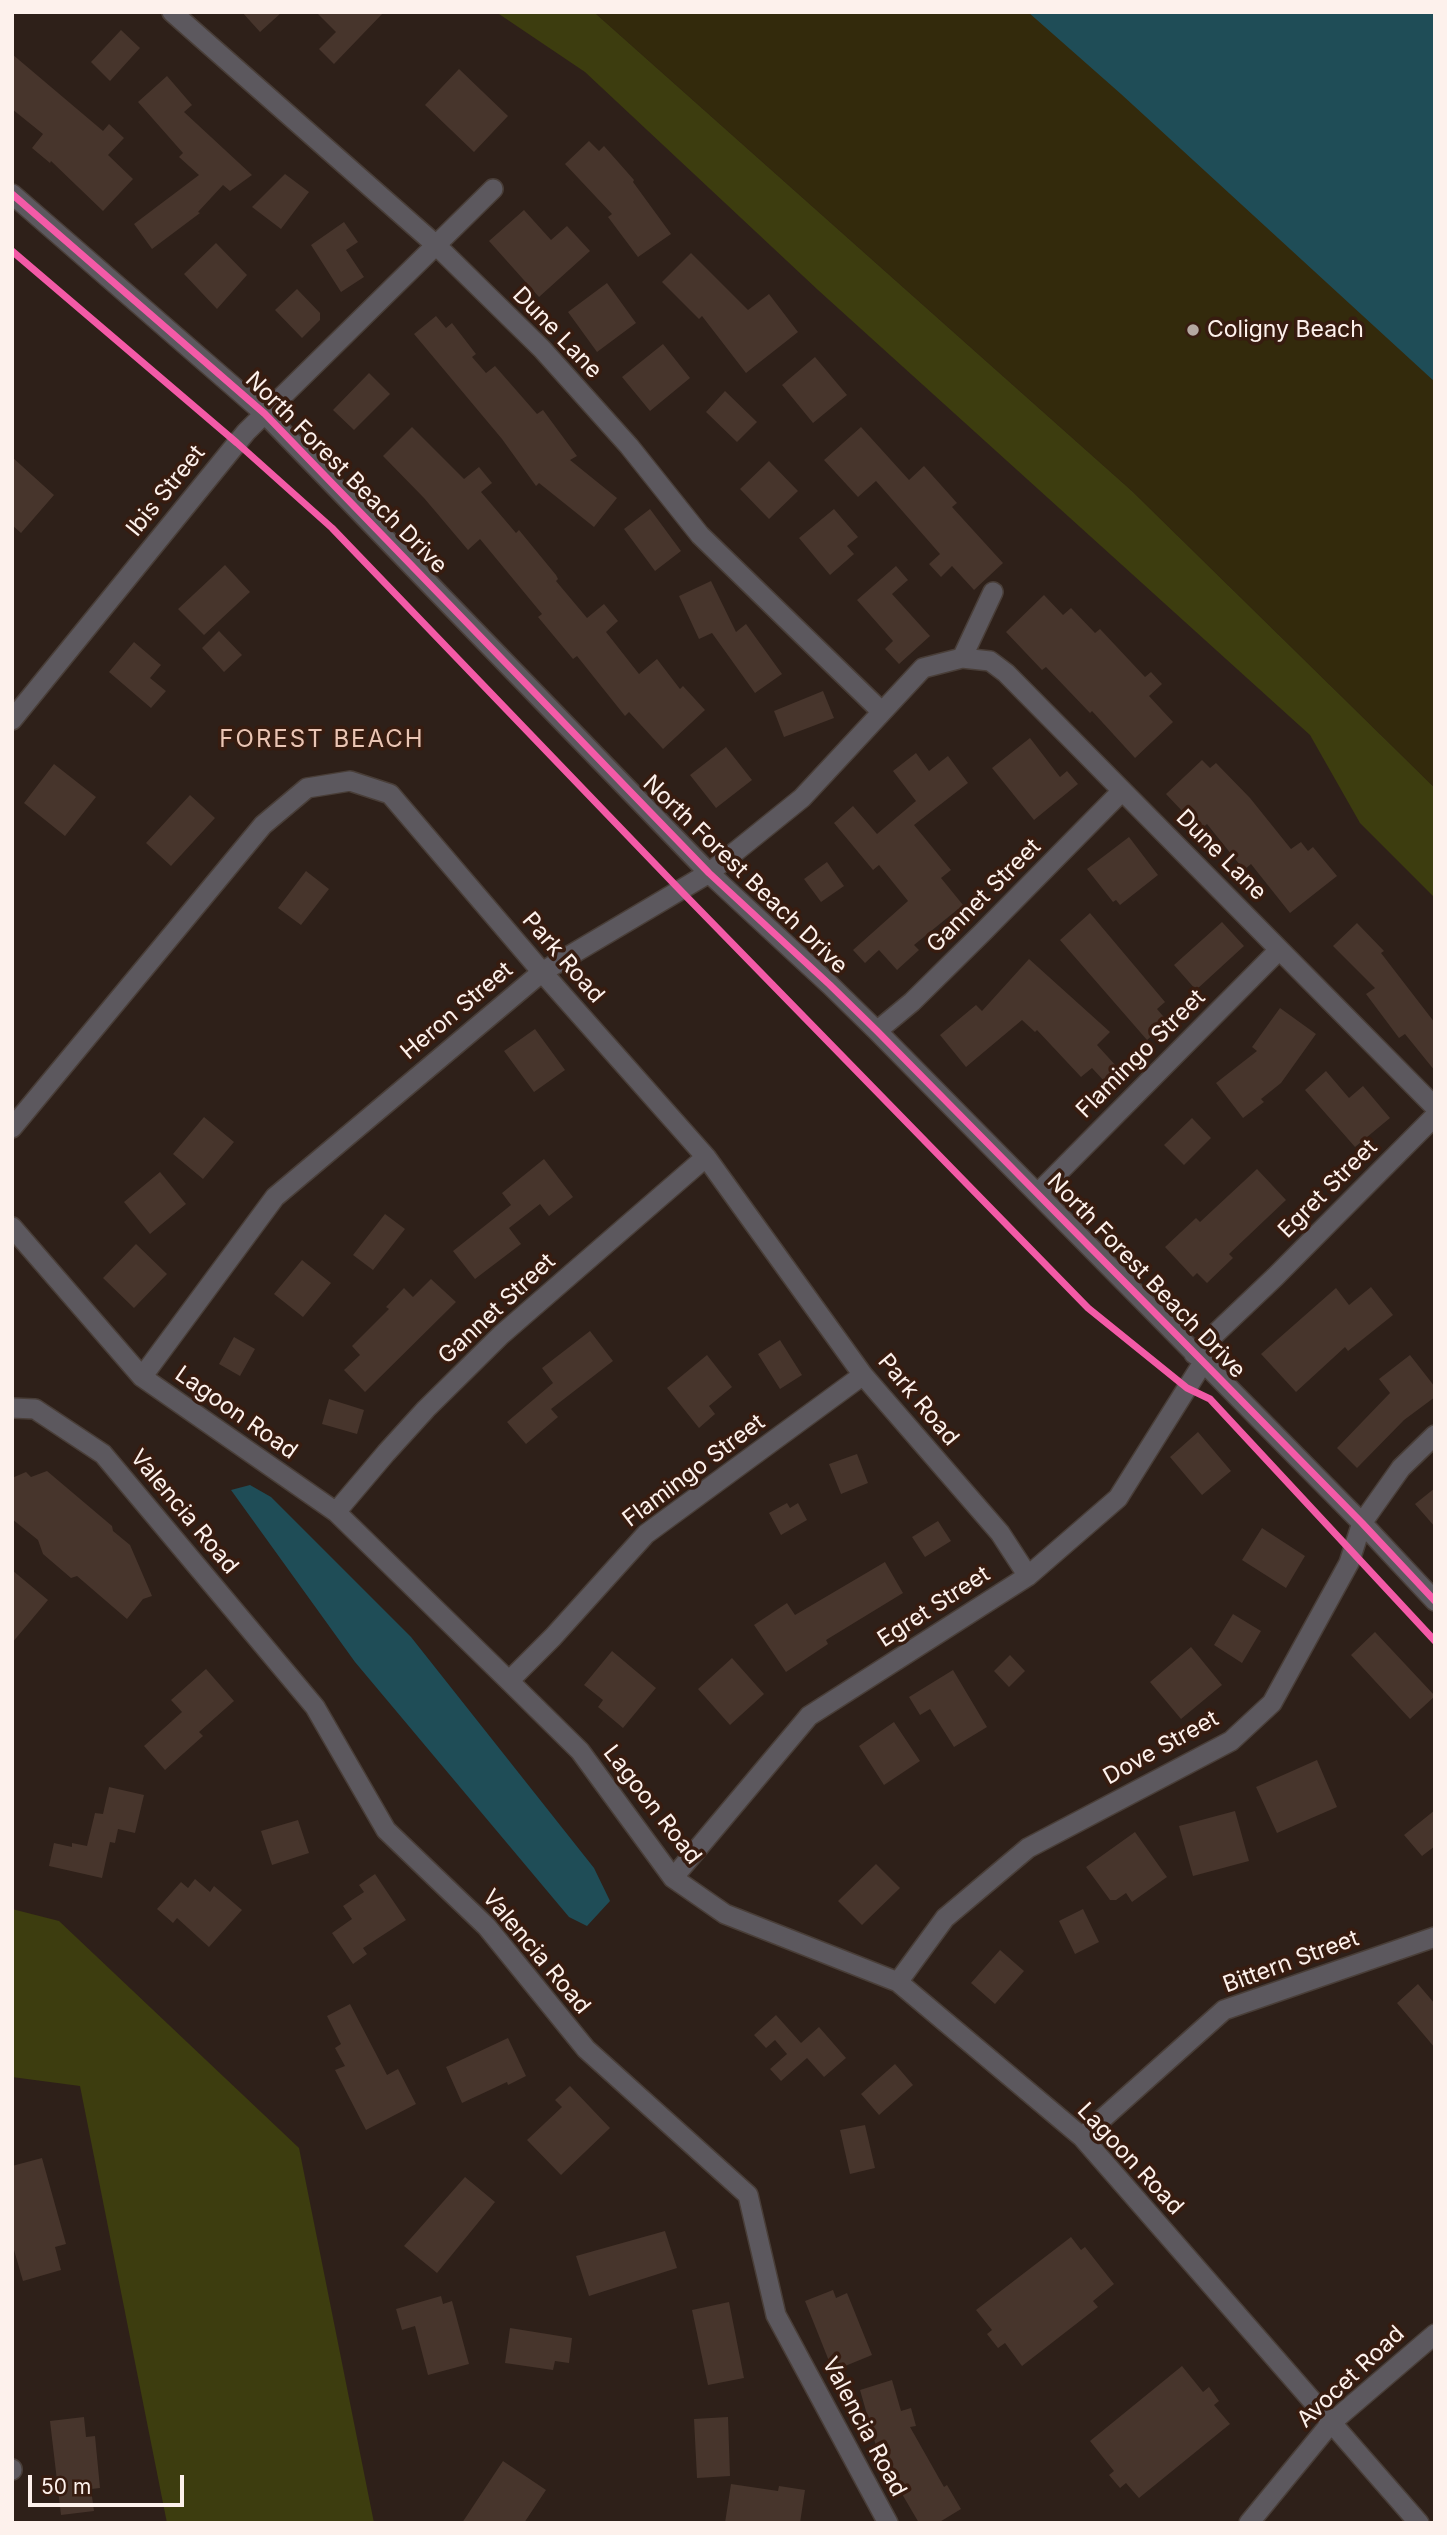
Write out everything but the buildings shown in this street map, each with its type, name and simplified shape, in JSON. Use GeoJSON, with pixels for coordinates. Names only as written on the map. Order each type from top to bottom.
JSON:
{"type":"FeatureCollection","features":[{"type":"Feature","properties":{"kind":"street","name":"Dune Lane"},"geometry":{"type":"LineString","coordinates":[[172,12],[436,245],[542,349],[628,446],[700,535],[883,712]]}},
{"type":"Feature","properties":{"kind":"street","name":"Ibis Street"},"geometry":{"type":"LineString","coordinates":[[12,720],[246,432],[493,189]]}},
{"type":"Feature","properties":{"kind":"street","name":"North Forest Beach Drive"},"geometry":{"type":"LineString","coordinates":[[12,194],[265,414],[709,873],[877,1031],[1362,1523],[1435,1601]]}},
{"type":"Feature","properties":{"kind":"street"},"geometry":{"type":"LineString","coordinates":[[962,658],[993,592]]}},
{"type":"Feature","properties":{"kind":"street","name":"Dune Lane"},"geometry":{"type":"LineString","coordinates":[[962,658],[990,661],[1006,673],[1435,1107]]}},
{"type":"Feature","properties":{"kind":"street","name":"Heron Street"},"geometry":{"type":"LineString","coordinates":[[142,1377],[275,1197],[541,972],[709,873],[802,797],[923,668],[962,658]]}},
{"type":"Feature","properties":{"kind":"street","name":"Park Road"},"geometry":{"type":"LineString","coordinates":[[12,1128],[263,825],[307,788],[351,782],[390,794],[541,972],[706,1157],[863,1375],[999,1533],[1028,1576]]}},
{"type":"Feature","properties":{"kind":"street","name":"Gannet Street"},"geometry":{"type":"LineString","coordinates":[[877,1031],[912,1002],[1122,791]]}},
{"type":"Feature","properties":{"kind":"street","name":"Flamingo Street"},"geometry":{"type":"LineString","coordinates":[[1038,1193],[1279,950]]}},
{"type":"Feature","properties":{"kind":"street","name":"Egret Street"},"geometry":{"type":"LineString","coordinates":[[673,1878],[809,1716],[1028,1576],[1118,1498],[1199,1359],[1284,1267],[1435,1116]]}},
{"type":"Feature","properties":{"kind":"street","name":"Gannet Street"},"geometry":{"type":"LineString","coordinates":[[336,1512],[410,1427],[501,1335],[706,1157]]}},
{"type":"Feature","properties":{"kind":"street","name":"Lagoon Road"},"geometry":{"type":"LineString","coordinates":[[12,1227],[142,1377],[336,1512],[509,1681],[580,1751],[673,1878],[725,1914],[898,1982],[1082,2137],[1419,2523]]}},
{"type":"Feature","properties":{"kind":"street","name":"Flamingo Street"},"geometry":{"type":"LineString","coordinates":[[509,1681],[646,1534],[863,1375]]}},
{"type":"Feature","properties":{"kind":"street","name":"Valencia Road"},"geometry":{"type":"LineString","coordinates":[[12,1408],[35,1409],[103,1454],[315,1707],[386,1830],[487,1927],[586,2049],[748,2195],[776,2315],[888,2523]]}},
{"type":"Feature","properties":{"kind":"street","name":"Dove Street"},"geometry":{"type":"LineString","coordinates":[[898,1982],[945,1918],[1028,1848],[1231,1741],[1272,1703],[1349,1563],[1362,1523],[1401,1468],[1435,1435]]}},
{"type":"Feature","properties":{"kind":"street","name":"Bittern Street"},"geometry":{"type":"LineString","coordinates":[[1082,2137],[1224,2010],[1435,1937]]}},
{"type":"Feature","properties":{"kind":"street","name":"Avocet Road"},"geometry":{"type":"LineString","coordinates":[[1249,2523],[1331,2423],[1435,2333]]}},
{"type":"Feature","properties":{"kind":"shaded area"},"geometry":{"type":"Polygon","coordinates":[[[496,12],[594,12],[1132,491],[1435,788],[1435,898],[1360,823],[1310,735],[818,290],[585,72],[496,12]]]}},
{"type":"Feature","properties":{"kind":"shaded area"},"geometry":{"type":"Polygon","coordinates":[[[12,1909],[59,1921],[299,2148],[374,2523],[167,2523],[80,2086],[12,2077],[12,1909]]]}},
{"type":"Feature","properties":{"kind":"sand","name":"Coligny Beach"},"geometry":{"type":"Polygon","coordinates":[[[594,12],[1251,12],[1435,170],[1435,788],[1132,491],[594,12]]]}},
{"type":"Feature","properties":{"kind":"water"},"geometry":{"type":"Polygon","coordinates":[[[1028,12],[1435,12],[1435,382],[1121,94],[1028,12]]]}},
{"type":"Feature","properties":{"kind":"water"},"geometry":{"type":"Polygon","coordinates":[[[250,1485],[271,1497],[411,1637],[594,1868],[610,1901],[587,1926],[569,1917],[355,1662],[231,1490],[250,1485]]]}},
{"type":"Feature","properties":{"kind":"cycle path"},"geometry":{"type":"LineString","coordinates":[[12,194],[265,414],[709,873],[877,1031],[1362,1523],[1435,1601]]}},
{"type":"Feature","properties":{"kind":"cycle path"},"geometry":{"type":"LineString","coordinates":[[12,251],[332,528],[1088,1308],[1187,1388],[1210,1399],[1435,1641]]}},
{"type":"Feature","properties":{"kind":"place","name":"Coligny Beach"},"geometry":{"type":"Point","coordinates":[1193,330]}},
{"type":"Feature","properties":{"kind":"district","name":"FOREST BEACH"},"geometry":{"type":"Point","coordinates":[322,740]}}]}
